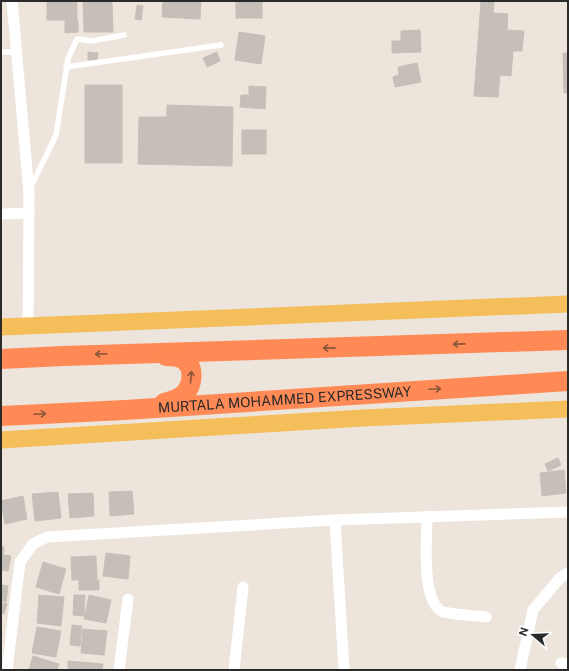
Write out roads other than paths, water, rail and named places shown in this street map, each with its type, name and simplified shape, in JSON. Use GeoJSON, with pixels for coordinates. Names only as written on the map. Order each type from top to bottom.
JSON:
{"type":"FeatureCollection","features":[{"type":"Feature","properties":{"kind":"highway"},"geometry":{"type":"LineString","coordinates":[[484,344],[568,326]]}},
{"type":"Feature","properties":{"kind":"highway"},"geometry":{"type":"LineString","coordinates":[[1,359],[131,353],[484,344],[568,340]]}},
{"type":"Feature","properties":{"kind":"highway"},"geometry":{"type":"LineString","coordinates":[[125,410],[168,402],[180,398],[186,392],[191,377],[191,370],[188,363],[183,359],[131,353]]}},
{"type":"Feature","properties":{"kind":"highway","name":"MURTALA MOHAMMED EXPRESSWAY"},"geometry":{"type":"LineString","coordinates":[[1,416],[125,410],[568,381]]}},
{"type":"Feature","properties":{"kind":"main road"},"geometry":{"type":"LineString","coordinates":[[1,327],[568,304]]}},
{"type":"Feature","properties":{"kind":"main road"},"geometry":{"type":"LineString","coordinates":[[1,440],[379,417],[568,409]]}},
{"type":"Feature","properties":{"kind":"street"},"geometry":{"type":"LineString","coordinates":[[12,1],[29,193],[28,325]]}},
{"type":"Feature","properties":{"kind":"street"},"geometry":{"type":"LineString","coordinates":[[1,214],[29,213]]}},
{"type":"Feature","properties":{"kind":"street"},"geometry":{"type":"LineString","coordinates":[[7,670],[20,562],[33,544],[47,537],[335,520],[568,512]]}},
{"type":"Feature","properties":{"kind":"street"},"geometry":{"type":"LineString","coordinates":[[427,516],[428,589],[432,603],[442,612],[486,617]]}},
{"type":"Feature","properties":{"kind":"street"},"geometry":{"type":"LineString","coordinates":[[335,520],[344,670]]}},
{"type":"Feature","properties":{"kind":"street"},"geometry":{"type":"LineString","coordinates":[[520,670],[533,610],[560,578],[568,572]]}},
{"type":"Feature","properties":{"kind":"street"},"geometry":{"type":"LineString","coordinates":[[234,670],[243,587]]}},
{"type":"Feature","properties":{"kind":"street"},"geometry":{"type":"LineString","coordinates":[[119,670],[128,599]]}},
{"type":"Feature","properties":{"kind":"lane"},"geometry":{"type":"LineString","coordinates":[[29,193],[56,135],[66,67],[77,39],[92,41],[124,34]]}},
{"type":"Feature","properties":{"kind":"lane"},"geometry":{"type":"LineString","coordinates":[[66,67],[221,45]]}},
{"type":"Feature","properties":{"kind":"lane"},"geometry":{"type":"LineString","coordinates":[[1,52],[16,52]]}}]}
